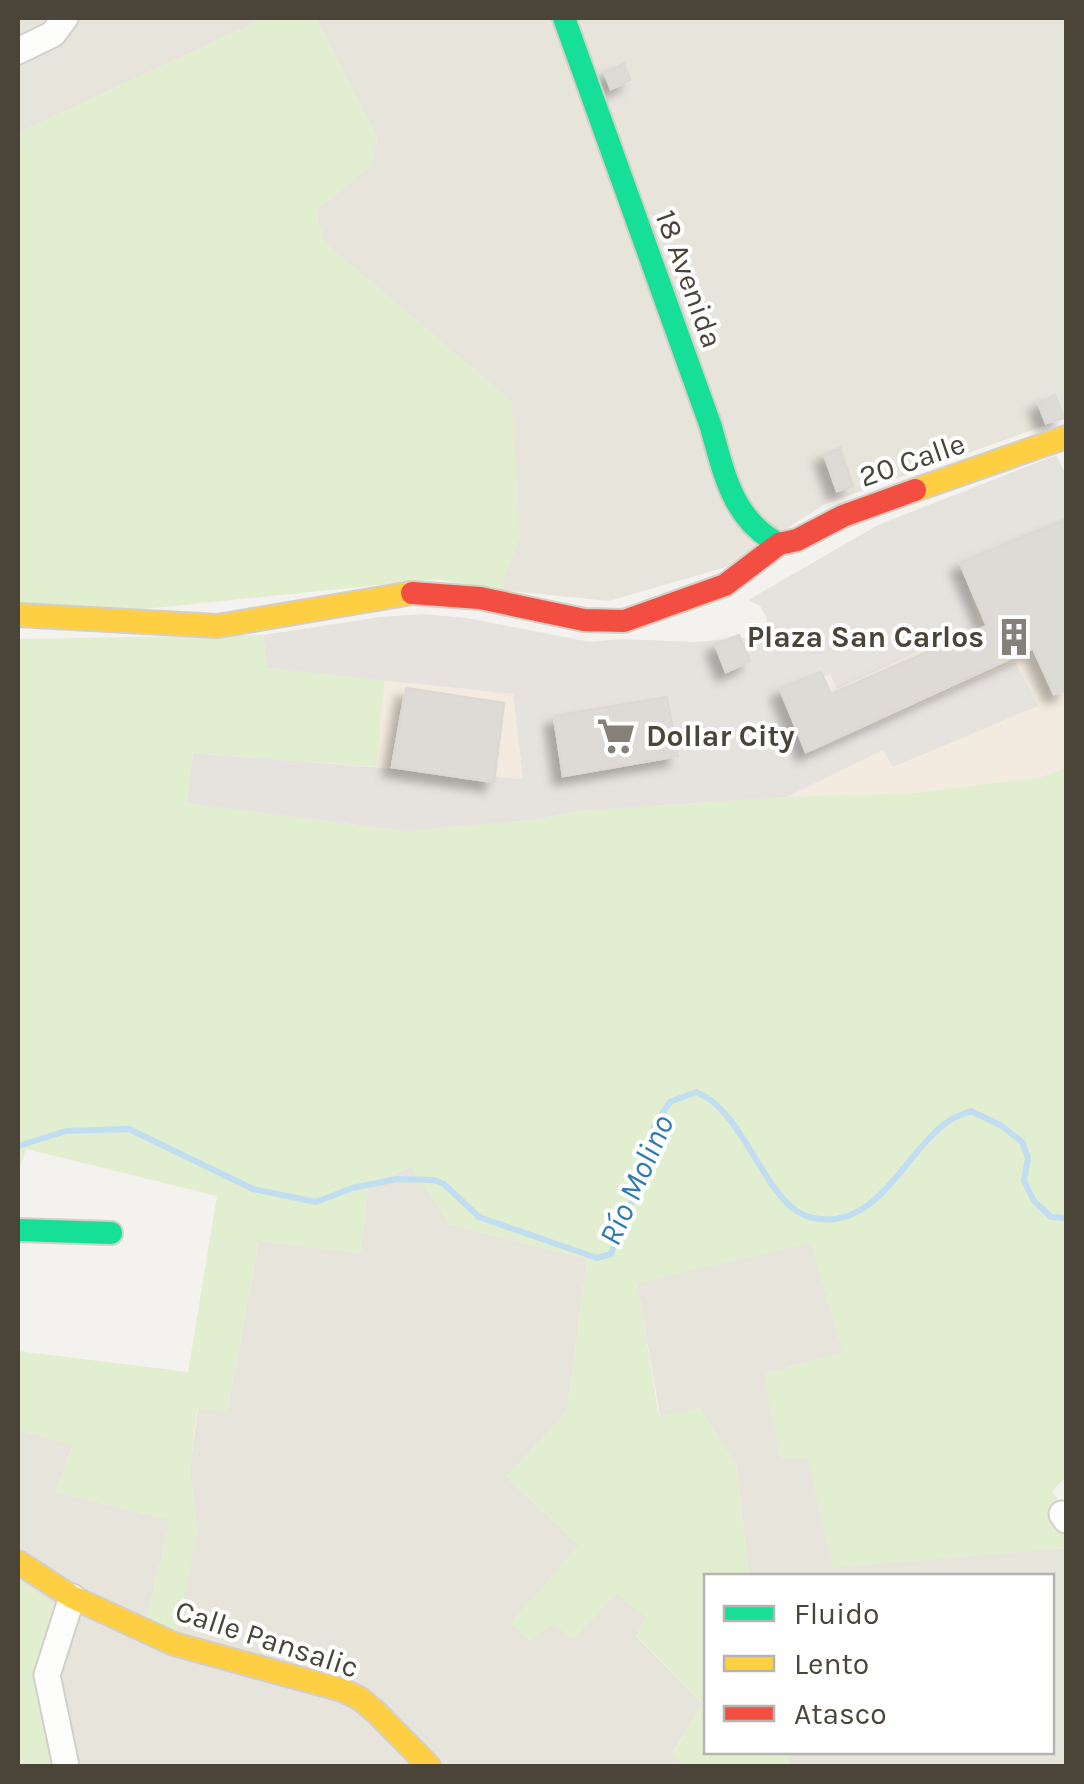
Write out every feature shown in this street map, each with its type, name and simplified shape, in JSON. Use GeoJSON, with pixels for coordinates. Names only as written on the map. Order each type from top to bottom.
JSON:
{"type":"FeatureCollection","features":[{"type":"Feature","properties":{"kind":"street","name":"18 Avenida"},"geometry":{"type":"LineString","coordinates":[[564,18],[728,484],[748,526],[779,544]]}},
{"type":"Feature","properties":{"kind":"street"},"geometry":{"type":"LineString","coordinates":[[18,52],[55,23]]}},
{"type":"Feature","properties":{"kind":"street","name":"20 Calle"},"geometry":{"type":"LineString","coordinates":[[18,614],[218,626],[416,592],[480,598],[584,620],[624,621],[726,585],[779,544],[797,540],[843,516],[1066,437]]}},
{"type":"Feature","properties":{"kind":"street"},"geometry":{"type":"LineString","coordinates":[[18,1230],[111,1233]]}},
{"type":"Feature","properties":{"kind":"street","name":"Calle Pansalic"},"geometry":{"type":"LineString","coordinates":[[18,1562],[72,1597],[174,1644],[342,1690],[368,1706],[429,1766]]}},
{"type":"Feature","properties":{"kind":"street"},"geometry":{"type":"LineString","coordinates":[[66,1766],[47,1674],[72,1597]]}},
{"type":"Feature","properties":{"kind":"shaded area"},"geometry":{"type":"Polygon","coordinates":[[[18,18],[265,18],[18,133],[18,18]]]}},
{"type":"Feature","properties":{"kind":"shaded area"},"geometry":{"type":"Polygon","coordinates":[[[316,18],[1066,18],[1066,418],[825,504],[726,567],[609,601],[500,590],[512,402],[323,241],[316,210],[371,166],[377,137],[316,18]]]}},
{"type":"Feature","properties":{"kind":"shaded area"},"geometry":{"type":"Polygon","coordinates":[[[1056,455],[1066,475],[1066,520],[962,565],[979,624],[837,689],[830,674],[787,691],[813,752],[1015,662],[1038,706],[893,767],[883,750],[787,797],[578,811],[532,820],[404,831],[187,803],[193,753],[523,779],[513,694],[267,668],[263,635],[423,614],[467,618],[590,642],[696,642],[755,637],[765,628],[767,618],[760,606],[748,600],[878,525],[1056,455]]]}},
{"type":"Feature","properties":{"kind":"shaded area"},"geometry":{"type":"Polygon","coordinates":[[[1066,520],[1066,768],[1041,777],[915,793],[787,797],[883,750],[893,767],[1037,706],[1014,663],[812,752],[786,691],[830,673],[838,689],[979,625],[962,565],[1066,520]]]}},
{"type":"Feature","properties":{"kind":"shaded area"},"geometry":{"type":"Polygon","coordinates":[[[385,680],[514,694],[523,779],[376,767],[385,680]]]}},
{"type":"Feature","properties":{"kind":"shaded area"},"geometry":{"type":"Polygon","coordinates":[[[411,1167],[449,1224],[587,1259],[567,1412],[506,1477],[579,1545],[554,1624],[616,1593],[646,1617],[636,1636],[703,1704],[672,1754],[686,1766],[67,1766],[18,1579],[18,1430],[73,1444],[56,1492],[170,1520],[147,1618],[197,1533],[190,1470],[198,1407],[227,1412],[259,1241],[360,1253],[369,1184],[411,1167]]]}},
{"type":"Feature","properties":{"kind":"shaded area"},"geometry":{"type":"Polygon","coordinates":[[[811,1242],[843,1352],[764,1374],[808,1458],[833,1567],[1066,1548],[1066,1766],[790,1766],[786,1754],[1054,1754],[1054,1574],[749,1574],[736,1464],[660,1416],[637,1283],[811,1242]]]}},
{"type":"Feature","properties":{"kind":"green space"},"geometry":{"type":"Polygon","coordinates":[[[265,18],[316,18],[377,137],[371,166],[316,210],[323,241],[512,402],[520,538],[500,590],[438,579],[66,617],[18,613],[18,133],[265,18]]]}},
{"type":"Feature","properties":{"kind":"green space"},"geometry":{"type":"Polygon","coordinates":[[[263,635],[267,668],[385,680],[376,767],[193,753],[188,803],[403,831],[531,820],[578,811],[915,793],[1041,777],[1066,768],[1066,1477],[1052,1491],[1066,1511],[1066,1548],[833,1568],[808,1459],[780,1458],[764,1374],[843,1352],[811,1243],[637,1283],[659,1416],[700,1408],[736,1464],[749,1574],[704,1574],[704,1754],[786,1754],[790,1766],[686,1766],[672,1755],[703,1704],[636,1635],[646,1617],[616,1594],[573,1640],[554,1625],[530,1641],[510,1623],[579,1545],[506,1477],[567,1412],[587,1259],[449,1224],[410,1167],[369,1184],[360,1253],[259,1241],[227,1412],[197,1408],[190,1470],[197,1533],[175,1641],[147,1619],[170,1520],[56,1492],[73,1445],[18,1430],[18,1351],[188,1372],[217,1196],[26,1149],[18,1174],[18,639],[263,635]]]}},
{"type":"Feature","properties":{"kind":"green space"},"geometry":{"type":"Polygon","coordinates":[[[18,1579],[52,1603],[58,1627],[55,1679],[67,1766],[18,1766],[18,1579]]]}},
{"type":"Feature","properties":{"kind":"building"},"geometry":{"type":"Polygon","coordinates":[[[624,64],[630,80],[611,89],[604,72],[624,64]]]}},
{"type":"Feature","properties":{"kind":"building"},"geometry":{"type":"Polygon","coordinates":[[[1055,395],[1064,418],[1046,423],[1038,403],[1055,395]]]}},
{"type":"Feature","properties":{"kind":"building"},"geometry":{"type":"Polygon","coordinates":[[[840,448],[853,486],[837,491],[824,454],[840,448]]]}},
{"type":"Feature","properties":{"kind":"building","name":"Plaza San Carlos"},"geometry":{"type":"Polygon","coordinates":[[[1066,519],[1066,690],[1054,694],[1033,648],[806,752],[780,689],[821,672],[831,694],[987,626],[960,563],[1066,519]]]}},
{"type":"Feature","properties":{"kind":"building"},"geometry":{"type":"Polygon","coordinates":[[[739,635],[750,661],[726,672],[715,644],[739,635]]]}},
{"type":"Feature","properties":{"kind":"building"},"geometry":{"type":"Polygon","coordinates":[[[406,688],[504,703],[494,782],[392,767],[406,688]]]}},
{"type":"Feature","properties":{"kind":"building","name":"Dollar City"},"geometry":{"type":"Polygon","coordinates":[[[667,697],[678,756],[563,776],[554,716],[667,697]]]}},
{"type":"Feature","properties":{"kind":"waterway","name":"Río Molino"},"geometry":{"type":"LineString","coordinates":[[18,1146],[66,1131],[129,1129],[253,1189],[316,1202],[352,1188],[397,1179],[434,1180],[444,1184],[479,1217],[597,1258],[611,1254],[646,1165],[654,1126],[670,1102],[696,1092],[714,1102],[729,1118],[782,1197],[796,1211],[813,1218],[836,1219],[856,1213],[889,1186],[934,1133],[971,1111],[1002,1126],[1022,1142],[1028,1158],[1024,1181],[1034,1201],[1051,1217],[1066,1218]]}},
{"type":"Feature","properties":{"kind":"traffic: fast"},"geometry":{"type":"LineString","coordinates":[[564,18],[726,478],[751,522],[779,544]]}},
{"type":"Feature","properties":{"kind":"traffic: fast"},"geometry":{"type":"LineString","coordinates":[[18,1230],[111,1233]]}},
{"type":"Feature","properties":{"kind":"traffic: slow"},"geometry":{"type":"LineString","coordinates":[[915,490],[1066,437]]}},
{"type":"Feature","properties":{"kind":"traffic: slow"},"geometry":{"type":"LineString","coordinates":[[18,615],[218,626],[412,593]]}},
{"type":"Feature","properties":{"kind":"traffic: slow"},"geometry":{"type":"LineString","coordinates":[[18,1562],[72,1597],[174,1644],[359,1698],[429,1766]]}},
{"type":"Feature","properties":{"kind":"traffic: jam"},"geometry":{"type":"LineString","coordinates":[[412,593],[480,598],[584,620],[624,621],[725,585],[779,544],[915,490]]}},
{"type":"Feature","properties":{"kind":"place","name":"Plaza San Carlos"},"geometry":{"type":"Point","coordinates":[1014,637]}},
{"type":"Feature","properties":{"kind":"place","name":"Dollar City"},"geometry":{"type":"Point","coordinates":[616,736]}}]}
